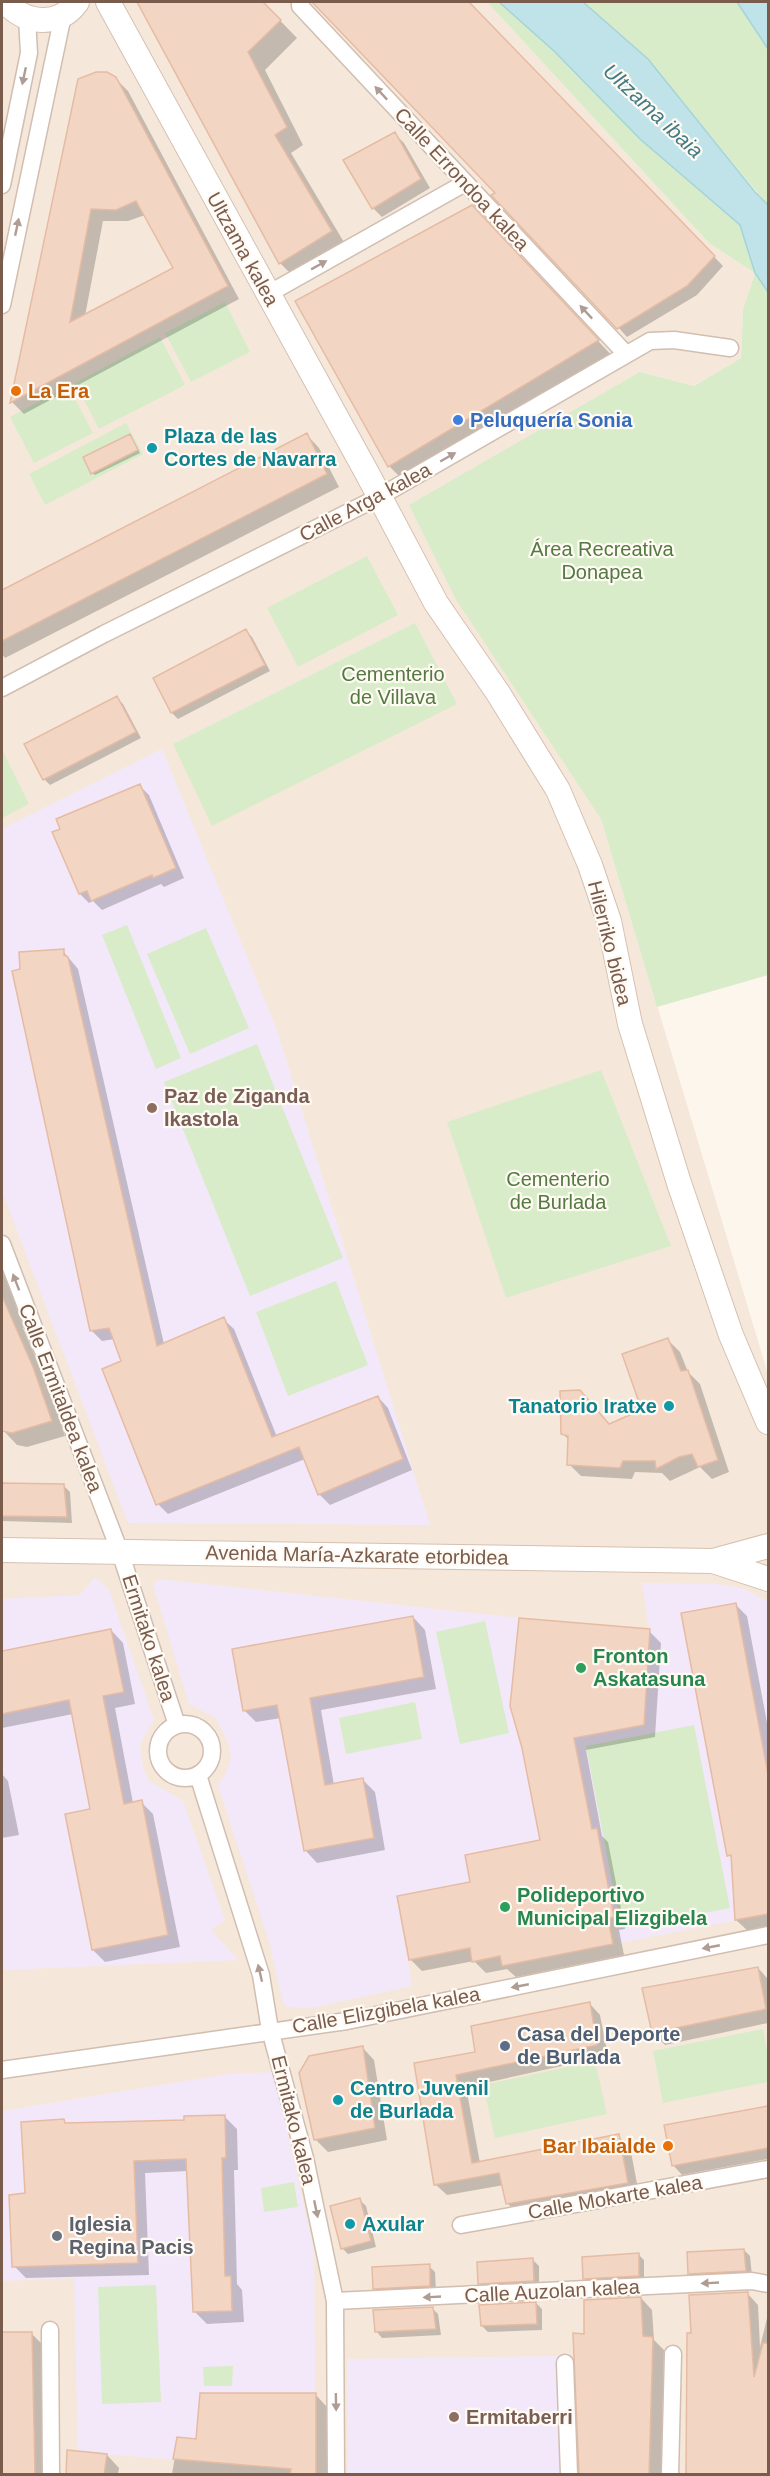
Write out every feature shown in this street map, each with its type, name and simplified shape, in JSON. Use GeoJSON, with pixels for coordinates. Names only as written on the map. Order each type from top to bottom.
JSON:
{"type":"FeatureCollection","features":[{"type":"Feature","properties":{"kind":"street"},"geometry":{"type":"LineString","coordinates":[[6,2],[13,10],[27,18],[39,20],[70,8]]}},
{"type":"Feature","properties":{"kind":"street","name":"Ultzama kalea"},"geometry":{"type":"LineString","coordinates":[[108,2],[379,497]]}},
{"type":"Feature","properties":{"kind":"street","name":"Calle Errondoa kalea"},"geometry":{"type":"LineString","coordinates":[[300,2],[300,6],[627,354]]}},
{"type":"Feature","properties":{"kind":"street"},"geometry":{"type":"LineString","coordinates":[[2,305],[70,8]]}},
{"type":"Feature","properties":{"kind":"street"},"geometry":{"type":"LineString","coordinates":[[2,185],[29,53],[27,18]]}},
{"type":"Feature","properties":{"kind":"street"},"geometry":{"type":"LineString","coordinates":[[268,294],[465,183]]}},
{"type":"Feature","properties":{"kind":"street","name":"Calle Arga kalea"},"geometry":{"type":"LineString","coordinates":[[2,688],[104,634],[379,497],[650,341],[674,340],[730,348]]}},
{"type":"Feature","properties":{"kind":"street","name":"Hilerriko bidea"},"geometry":{"type":"LineString","coordinates":[[379,497],[436,603],[498,693],[558,790],[590,865],[609,921],[630,1024],[675,1172],[731,1335],[768,1422]]}},
{"type":"Feature","properties":{"kind":"street","name":"Calle Ermitaldea kalea"},"geometry":{"type":"LineString","coordinates":[[2,1244],[120,1552]]}},
{"type":"Feature","properties":{"kind":"street"},"geometry":{"type":"LineString","coordinates":[[713,1561],[768,1546]]}},
{"type":"Feature","properties":{"kind":"street","name":"Avenida María-Azkarate etorbidea"},"geometry":{"type":"LineString","coordinates":[[2,1550],[713,1561]]}},
{"type":"Feature","properties":{"kind":"street","name":"Ermitako kalea"},"geometry":{"type":"LineString","coordinates":[[120,1552],[177,1725]]}},
{"type":"Feature","properties":{"kind":"street"},"geometry":{"type":"LineString","coordinates":[[713,1561],[768,1579]]}},
{"type":"Feature","properties":{"kind":"street","name":"Ermitako kalea"},"geometry":{"type":"LineString","coordinates":[[177,1725],[195,1726],[208,1737],[212,1754],[205,1770],[198,1775],[181,1778],[173,1776],[160,1762],[158,1744],[162,1736],[177,1725]]}},
{"type":"Feature","properties":{"kind":"street","name":"Ermitako kalea"},"geometry":{"type":"LineString","coordinates":[[198,1775],[258,1960],[270,2030],[305,2158],[335,2301],[336,2475]]}},
{"type":"Feature","properties":{"kind":"street","name":"Calle Elizgibela kalea"},"geometry":{"type":"LineString","coordinates":[[2,2070],[270,2030],[347,2021],[768,1935]]}},
{"type":"Feature","properties":{"kind":"street","name":"Calle Mokarte kalea"},"geometry":{"type":"LineString","coordinates":[[461,2225],[768,2169]]}},
{"type":"Feature","properties":{"kind":"street","name":"Calle Auzolan kalea"},"geometry":{"type":"LineString","coordinates":[[335,2301],[752,2281],[768,2284]]}},
{"type":"Feature","properties":{"kind":"street"},"geometry":{"type":"LineString","coordinates":[[50,2330],[51,2475]]}},
{"type":"Feature","properties":{"kind":"street"},"geometry":{"type":"LineString","coordinates":[[670,2475],[673,2354]]}},
{"type":"Feature","properties":{"kind":"street"},"geometry":{"type":"LineString","coordinates":[[565,2363],[569,2475]]}},
{"type":"Feature","properties":{"kind":"shaded area"},"geometry":{"type":"Polygon","coordinates":[[[2,2],[487,2],[709,243],[755,273],[743,309],[741,358],[694,386],[640,372],[601,819],[768,1374],[768,2474],[2,2474],[2,2]]]}},
{"type":"Feature","properties":{"kind":"shaded area","name":"Paz de Ziganda Ikastola"},"geometry":{"type":"Polygon","coordinates":[[[162,749],[277,1030],[430,1525],[128,1523],[2,1191],[2,829],[162,749]]]}},
{"type":"Feature","properties":{"kind":"shaded area"},"geometry":{"type":"Polygon","coordinates":[[[95,1577],[109,1590],[154,1720],[140,1744],[143,1768],[149,1781],[183,1801],[225,1920],[211,1930],[238,1960],[2,1970],[2,1599],[80,1595],[95,1577]]]}},
{"type":"Feature","properties":{"kind":"shaded area"},"geometry":{"type":"Polygon","coordinates":[[[159,1579],[519,1618],[649,1629],[642,1583],[717,1584],[745,1589],[765,1600],[768,1603],[768,1914],[619,1943],[596,1828],[466,1855],[470,1882],[397,1896],[412,1986],[311,2008],[288,2007],[283,2002],[269,1941],[218,1785],[227,1771],[231,1757],[229,1744],[216,1718],[189,1704],[153,1584],[159,1579]]]}},
{"type":"Feature","properties":{"kind":"shaded area"},"geometry":{"type":"Polygon","coordinates":[[[274,2072],[314,2251],[316,2471],[78,2452],[74,2278],[2,2281],[2,2111],[229,2074],[274,2072]]]}},
{"type":"Feature","properties":{"kind":"shaded area","name":"Ermitaberri"},"geometry":{"type":"Polygon","coordinates":[[[561,2356],[561,2474],[348,2474],[347,2359],[561,2356]]]}},
{"type":"Feature","properties":{"kind":"green space"},"geometry":{"type":"Polygon","coordinates":[[[487,2],[506,2],[640,139],[740,225],[755,273],[709,243],[487,2]]]}},
{"type":"Feature","properties":{"kind":"green space"},"geometry":{"type":"Polygon","coordinates":[[[583,2],[737,2],[768,49],[768,206],[648,59],[583,2]]]}},
{"type":"Feature","properties":{"kind":"green space","name":"Área Recreativa Donapea"},"geometry":{"type":"Polygon","coordinates":[[[755,273],[768,292],[768,975],[657,1007],[601,819],[455,598],[409,505],[640,372],[694,386],[741,358],[743,309],[755,273]]]}},
{"type":"Feature","properties":{"kind":"green space"},"geometry":{"type":"Polygon","coordinates":[[[225,302],[250,352],[191,382],[165,333],[225,302]]]}},
{"type":"Feature","properties":{"kind":"green space"},"geometry":{"type":"Polygon","coordinates":[[[160,337],[185,385],[99,429],[75,383],[160,337]]]}},
{"type":"Feature","properties":{"kind":"green space"},"geometry":{"type":"Polygon","coordinates":[[[68,386],[93,433],[34,463],[10,417],[68,386]]]}},
{"type":"Feature","properties":{"kind":"green space"},"geometry":{"type":"Polygon","coordinates":[[[126,423],[143,454],[45,505],[29,474],[126,423]]]}},
{"type":"Feature","properties":{"kind":"green space"},"geometry":{"type":"Polygon","coordinates":[[[367,556],[398,615],[298,667],[267,608],[367,556]]]}},
{"type":"Feature","properties":{"kind":"green space","name":"Cementerio de Villava"},"geometry":{"type":"Polygon","coordinates":[[[415,623],[457,704],[212,826],[173,744],[415,623]]]}},
{"type":"Feature","properties":{"kind":"green space"},"geometry":{"type":"Polygon","coordinates":[[[2,749],[29,804],[2,818],[2,749]]]}},
{"type":"Feature","properties":{"kind":"green space"},"geometry":{"type":"Polygon","coordinates":[[[127,925],[181,1058],[156,1069],[102,935],[127,925]]]}},
{"type":"Feature","properties":{"kind":"green space"},"geometry":{"type":"Polygon","coordinates":[[[206,928],[249,1028],[190,1054],[147,954],[206,928]]]}},
{"type":"Feature","properties":{"kind":"green space"},"geometry":{"type":"Polygon","coordinates":[[[257,1044],[343,1258],[250,1296],[164,1082],[257,1044]]]}},
{"type":"Feature","properties":{"kind":"green space","name":"Cementerio de Burlada"},"geometry":{"type":"Polygon","coordinates":[[[601,1070],[671,1246],[506,1298],[447,1122],[601,1070]]]}},
{"type":"Feature","properties":{"kind":"green space"},"geometry":{"type":"Polygon","coordinates":[[[336,1281],[368,1365],[288,1396],[256,1312],[336,1281]]]}},
{"type":"Feature","properties":{"kind":"green space"},"geometry":{"type":"Polygon","coordinates":[[[485,1621],[509,1733],[460,1744],[436,1632],[485,1621]]]}},
{"type":"Feature","properties":{"kind":"green space"},"geometry":{"type":"Polygon","coordinates":[[[415,1702],[422,1739],[346,1754],[339,1718],[415,1702]]]}},
{"type":"Feature","properties":{"kind":"green space"},"geometry":{"type":"Polygon","coordinates":[[[694,1725],[730,1908],[621,1929],[586,1746],[694,1725]]]}},
{"type":"Feature","properties":{"kind":"green space"},"geometry":{"type":"Polygon","coordinates":[[[763,2029],[768,2056],[768,2082],[663,2103],[653,2051],[763,2029]]]}},
{"type":"Feature","properties":{"kind":"green space"},"geometry":{"type":"Polygon","coordinates":[[[595,2061],[607,2114],[495,2138],[483,2085],[595,2061]]]}},
{"type":"Feature","properties":{"kind":"green space"},"geometry":{"type":"Polygon","coordinates":[[[294,2182],[298,2207],[264,2212],[261,2188],[294,2182]]]}},
{"type":"Feature","properties":{"kind":"green space"},"geometry":{"type":"Polygon","coordinates":[[[156,2285],[161,2402],[102,2404],[98,2287],[156,2285]]]}},
{"type":"Feature","properties":{"kind":"green space"},"geometry":{"type":"Polygon","coordinates":[[[233,2366],[232,2386],[204,2386],[203,2367],[233,2366]]]}},
{"type":"Feature","properties":{"kind":"water","name":"Ultzama ibaia"},"geometry":{"type":"Polygon","coordinates":[[[499,2],[583,2],[648,59],[768,205],[768,292],[755,273],[740,225],[640,139],[555,52],[499,2]]]}},
{"type":"Feature","properties":{"kind":"water"},"geometry":{"type":"Polygon","coordinates":[[[737,2],[768,2],[768,49],[737,2]]]}},
{"type":"Feature","properties":{"kind":"building"},"geometry":{"type":"Polygon","coordinates":[[[137,2],[263,2],[281,20],[248,52],[287,127],[275,135],[332,231],[279,264],[137,2]]]}},
{"type":"Feature","properties":{"kind":"building"},"geometry":{"type":"Polygon","coordinates":[[[312,2],[469,2],[715,256],[687,286],[617,329],[491,195],[495,193],[312,2]]]}},
{"type":"Feature","properties":{"kind":"building"},"geometry":{"type":"Polygon","coordinates":[[[96,72],[107,72],[116,77],[228,286],[10,403],[78,79],[96,72]],[[136,201],[116,210],[91,209],[70,322],[173,268],[136,201]]]}},
{"type":"Feature","properties":{"kind":"building"},"geometry":{"type":"Polygon","coordinates":[[[395,132],[421,179],[372,209],[343,160],[395,132]]]}},
{"type":"Feature","properties":{"kind":"building"},"geometry":{"type":"Polygon","coordinates":[[[472,205],[599,340],[388,467],[295,301],[472,205]]]}},
{"type":"Feature","properties":{"kind":"building"},"geometry":{"type":"Polygon","coordinates":[[[307,433],[327,474],[2,641],[2,590],[307,433]]]}},
{"type":"Feature","properties":{"kind":"building"},"geometry":{"type":"Polygon","coordinates":[[[130,434],[138,450],[91,474],[83,457],[130,434]]]}},
{"type":"Feature","properties":{"kind":"building"},"geometry":{"type":"Polygon","coordinates":[[[246,629],[265,665],[171,713],[153,678],[246,629]]]}},
{"type":"Feature","properties":{"kind":"building"},"geometry":{"type":"Polygon","coordinates":[[[117,696],[136,732],[43,780],[24,744],[117,696]]]}},
{"type":"Feature","properties":{"kind":"building"},"geometry":{"type":"Polygon","coordinates":[[[140,784],[176,868],[153,878],[152,875],[91,901],[87,891],[79,894],[52,832],[60,829],[56,819],[140,784]]]}},
{"type":"Feature","properties":{"kind":"building"},"geometry":{"type":"Polygon","coordinates":[[[64,949],[64,955],[68,957],[157,1346],[224,1317],[272,1437],[378,1396],[403,1459],[318,1495],[299,1447],[156,1505],[102,1369],[121,1361],[109,1328],[90,1331],[12,971],[20,969],[19,952],[64,949]]]}},
{"type":"Feature","properties":{"kind":"building"},"geometry":{"type":"Polygon","coordinates":[[[2,1296],[33,1367],[52,1421],[12,1433],[2,1431],[2,1296]]]}},
{"type":"Feature","properties":{"kind":"building","name":"Tanatorio Iratxe"},"geometry":{"type":"Polygon","coordinates":[[[668,1338],[681,1371],[688,1370],[718,1460],[698,1467],[692,1454],[679,1457],[656,1469],[655,1461],[623,1461],[620,1468],[567,1465],[568,1436],[561,1434],[560,1391],[580,1390],[609,1424],[632,1414],[630,1409],[640,1405],[622,1354],[668,1338]]]}},
{"type":"Feature","properties":{"kind":"building"},"geometry":{"type":"Polygon","coordinates":[[[2,1483],[64,1484],[67,1517],[2,1516],[2,1483]]]}},
{"type":"Feature","properties":{"kind":"building"},"geometry":{"type":"Polygon","coordinates":[[[736,1603],[768,1774],[768,1914],[735,1920],[731,1855],[727,1856],[681,1613],[736,1603]]]}},
{"type":"Feature","properties":{"kind":"building"},"geometry":{"type":"Polygon","coordinates":[[[413,1616],[424,1677],[310,1698],[325,1785],[363,1778],[374,1838],[304,1851],[277,1705],[243,1711],[232,1649],[413,1616]]]}},
{"type":"Feature","properties":{"kind":"building"},"geometry":{"type":"Polygon","coordinates":[[[519,1618],[650,1629],[644,1725],[574,1738],[592,1829],[597,1828],[614,1917],[608,1918],[613,1944],[502,1966],[500,1956],[472,1962],[470,1948],[409,1960],[397,1896],[470,1882],[465,1855],[540,1840],[522,1748],[510,1706],[519,1618]]]}},
{"type":"Feature","properties":{"kind":"building"},"geometry":{"type":"Polygon","coordinates":[[[111,1629],[124,1692],[103,1696],[124,1804],[142,1800],[168,1935],[92,1950],[65,1814],[90,1809],[69,1700],[2,1714],[2,1651],[111,1629]]]}},
{"type":"Feature","properties":{"kind":"building"},"geometry":{"type":"Polygon","coordinates":[[[758,1967],[766,2009],[652,2033],[642,1988],[758,1967]]]}},
{"type":"Feature","properties":{"kind":"building"},"geometry":{"type":"Polygon","coordinates":[[[590,2002],[597,2045],[456,2075],[472,2163],[619,2134],[628,2183],[506,2204],[499,2173],[434,2185],[414,2063],[475,2052],[471,2026],[590,2002]]]}},
{"type":"Feature","properties":{"kind":"building","name":"Centro Juvenil de Burlada"},"geometry":{"type":"Polygon","coordinates":[[[363,2046],[375,2128],[314,2140],[299,2073],[309,2056],[363,2046]]]}},
{"type":"Feature","properties":{"kind":"building"},"geometry":{"type":"Polygon","coordinates":[[[768,2106],[768,2148],[672,2166],[664,2125],[768,2106]]]}},
{"type":"Feature","properties":{"kind":"building"},"geometry":{"type":"Polygon","coordinates":[[[225,2115],[226,2158],[222,2158],[225,2276],[231,2276],[232,2311],[193,2312],[186,2159],[134,2161],[138,2263],[12,2267],[9,2195],[25,2193],[21,2122],[64,2119],[65,2123],[184,2120],[184,2116],[225,2115]]]}},
{"type":"Feature","properties":{"kind":"building","name":"Axular"},"geometry":{"type":"Polygon","coordinates":[[[360,2198],[371,2241],[341,2249],[330,2206],[360,2198]]]}},
{"type":"Feature","properties":{"kind":"building"},"geometry":{"type":"Polygon","coordinates":[[[744,2249],[746,2271],[688,2274],[687,2252],[744,2249]]]}},
{"type":"Feature","properties":{"kind":"building"},"geometry":{"type":"Polygon","coordinates":[[[639,2253],[639,2276],[583,2279],[582,2257],[639,2253]]]}},
{"type":"Feature","properties":{"kind":"building"},"geometry":{"type":"Polygon","coordinates":[[[533,2258],[534,2281],[478,2284],[477,2262],[533,2258]]]}},
{"type":"Feature","properties":{"kind":"building"},"geometry":{"type":"Polygon","coordinates":[[[430,2264],[430,2286],[373,2289],[372,2267],[430,2264]]]}},
{"type":"Feature","properties":{"kind":"building"},"geometry":{"type":"Polygon","coordinates":[[[748,2292],[754,2377],[763,2343],[768,2343],[768,2475],[686,2475],[687,2333],[691,2333],[689,2295],[748,2292]]]}},
{"type":"Feature","properties":{"kind":"building"},"geometry":{"type":"Polygon","coordinates":[[[641,2297],[643,2336],[653,2337],[649,2475],[579,2475],[573,2333],[584,2334],[584,2300],[641,2297]]]}},
{"type":"Feature","properties":{"kind":"building"},"geometry":{"type":"Polygon","coordinates":[[[536,2302],[537,2324],[481,2326],[479,2305],[536,2302]]]}},
{"type":"Feature","properties":{"kind":"building"},"geometry":{"type":"Polygon","coordinates":[[[433,2307],[436,2329],[375,2332],[373,2310],[433,2307]]]}},
{"type":"Feature","properties":{"kind":"building"},"geometry":{"type":"Polygon","coordinates":[[[2,2332],[32,2332],[35,2475],[2,2475],[2,2332]]]}},
{"type":"Feature","properties":{"kind":"building"},"geometry":{"type":"Polygon","coordinates":[[[200,2393],[316,2393],[316,2475],[290,2475],[291,2469],[173,2459],[177,2437],[196,2439],[200,2393]]]}},
{"type":"Feature","properties":{"kind":"building"},"geometry":{"type":"Polygon","coordinates":[[[67,2450],[107,2454],[104,2475],[66,2475],[67,2450]]]}},
{"type":"Feature","properties":{"kind":"place","name":"La Era"},"geometry":{"type":"Point","coordinates":[16,391]}},
{"type":"Feature","properties":{"kind":"place","name":"Peluquería Sonia"},"geometry":{"type":"Point","coordinates":[458,420]}},
{"type":"Feature","properties":{"kind":"place","name":"Plaza de las Cortes de Navarra"},"geometry":{"type":"Point","coordinates":[152,448]}},
{"type":"Feature","properties":{"kind":"place","name":"Paz de Ziganda Ikastola"},"geometry":{"type":"Point","coordinates":[152,1108]}},
{"type":"Feature","properties":{"kind":"place","name":"Tanatorio Iratxe"},"geometry":{"type":"Point","coordinates":[669,1406]}},
{"type":"Feature","properties":{"kind":"place","name":"Fronton Askatasuna"},"geometry":{"type":"Point","coordinates":[581,1668]}},
{"type":"Feature","properties":{"kind":"place","name":"Polideportivo Municipal Elizgibela"},"geometry":{"type":"Point","coordinates":[505,1907]}},
{"type":"Feature","properties":{"kind":"place","name":"Casa del Deporte de Burlada"},"geometry":{"type":"Point","coordinates":[505,2046]}},
{"type":"Feature","properties":{"kind":"place","name":"Centro Juvenil de Burlada"},"geometry":{"type":"Point","coordinates":[338,2100]}},
{"type":"Feature","properties":{"kind":"place","name":"Bar Ibaialde"},"geometry":{"type":"Point","coordinates":[668,2146]}},
{"type":"Feature","properties":{"kind":"place","name":"Axular"},"geometry":{"type":"Point","coordinates":[350,2224]}},
{"type":"Feature","properties":{"kind":"place","name":"Iglesia Regina Pacis"},"geometry":{"type":"Point","coordinates":[57,2236]}},
{"type":"Feature","properties":{"kind":"place","name":"Ermitaberri"},"geometry":{"type":"Point","coordinates":[454,2417]}}]}
